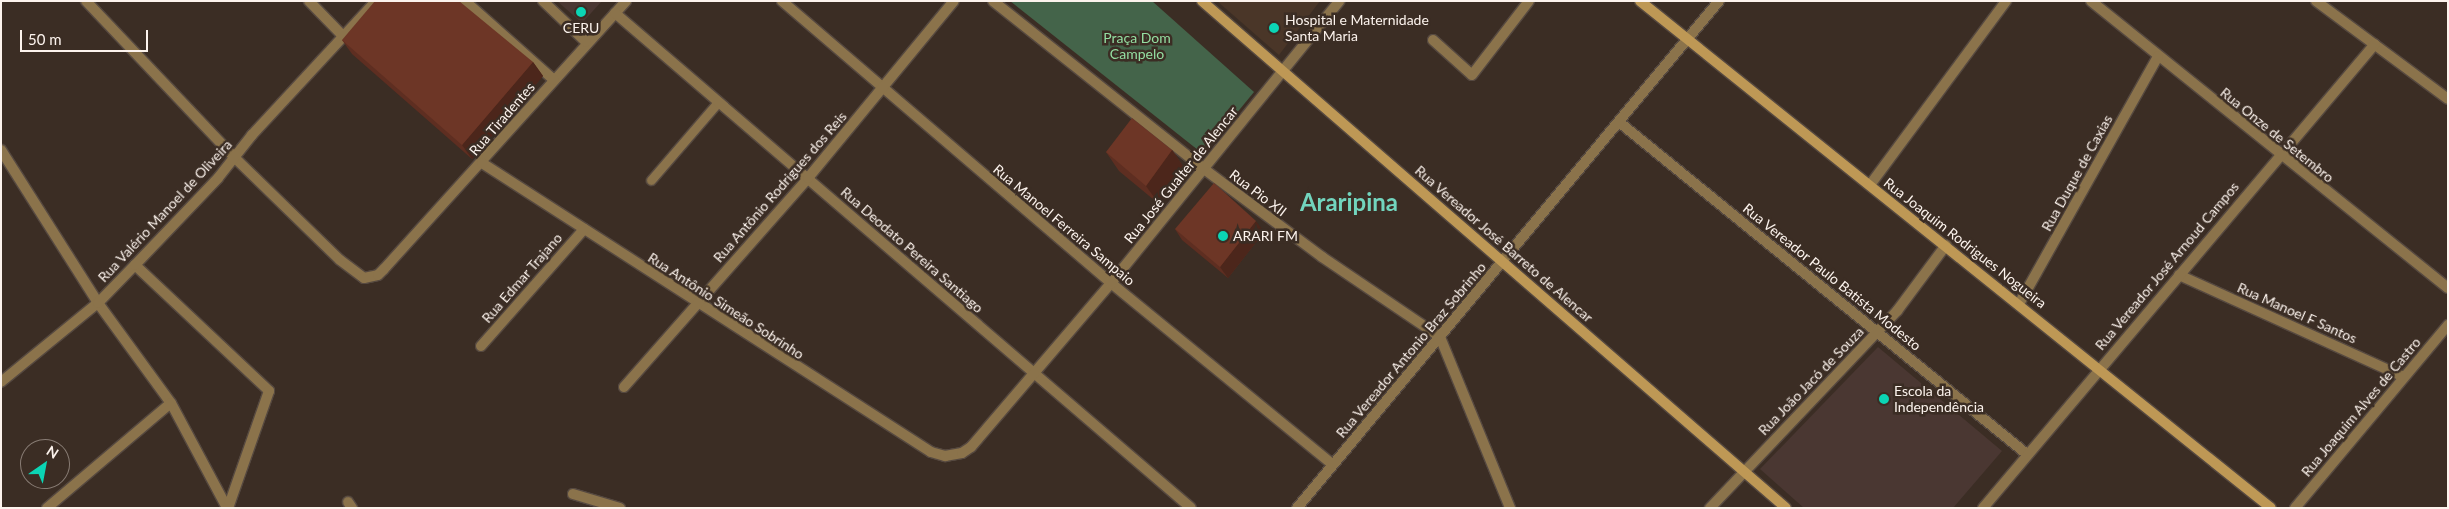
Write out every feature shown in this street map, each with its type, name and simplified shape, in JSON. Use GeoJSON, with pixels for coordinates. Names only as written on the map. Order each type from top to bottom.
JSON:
{"type":"FeatureCollection","features":[{"type":"Feature","properties":{"kind":"main road","name":"Rua Vereador José Barreto de Alencar"},"geometry":{"type":"LineString","coordinates":[[1202,1],[1745,470],[1786,508]]}},
{"type":"Feature","properties":{"kind":"main road","name":"Rua Joaquim Rodrigues Nogueira"},"geometry":{"type":"LineString","coordinates":[[1640,1],[2020,304],[2271,508]]}},
{"type":"Feature","properties":{"kind":"street"},"geometry":{"type":"LineString","coordinates":[[86,1],[235,158]]}},
{"type":"Feature","properties":{"kind":"street"},"geometry":{"type":"LineString","coordinates":[[309,1],[343,36]]}},
{"type":"Feature","properties":{"kind":"street","name":"Rua Valério Manoel de Oliveira"},"geometry":{"type":"LineString","coordinates":[[1,382],[98,303],[235,158],[252,135],[376,1]]}},
{"type":"Feature","properties":{"kind":"street"},"geometry":{"type":"LineString","coordinates":[[465,1],[554,80]]}},
{"type":"Feature","properties":{"kind":"street"},"geometry":{"type":"LineString","coordinates":[[543,1],[586,42]]}},
{"type":"Feature","properties":{"kind":"street","name":"Rua Tiradentes"},"geometry":{"type":"LineString","coordinates":[[235,158],[340,260],[364,278],[378,275],[482,163],[586,42],[626,1]]}},
{"type":"Feature","properties":{"kind":"street","name":"Rua Manoel Ferreira Sampaio"},"geometry":{"type":"LineString","coordinates":[[782,1],[882,89],[1110,283],[1332,464]]}},
{"type":"Feature","properties":{"kind":"street","name":"Rua Antônio Rodrigues dos Reis"},"geometry":{"type":"LineString","coordinates":[[624,387],[808,178],[954,1]]}},
{"type":"Feature","properties":{"kind":"street","name":"Rua Pio XII"},"geometry":{"type":"LineString","coordinates":[[993,1],[1204,169],[1322,257],[1440,337]]}},
{"type":"Feature","properties":{"kind":"street","name":"Rua José Gualter de Alencar"},"geometry":{"type":"LineString","coordinates":[[962,453],[972,447],[1035,373],[1204,169],[1339,1]]}},
{"type":"Feature","properties":{"kind":"street"},"geometry":{"type":"LineString","coordinates":[[1433,40],[1472,75],[1529,1]]}},
{"type":"Feature","properties":{"kind":"street","name":"Rua Vereador Antonio Braz Sobrinho"},"geometry":{"type":"LineString","coordinates":[[1297,508],[1719,1]]}},
{"type":"Feature","properties":{"kind":"street"},"geometry":{"type":"LineString","coordinates":[[1870,185],[2006,1]]}},
{"type":"Feature","properties":{"kind":"street","name":"Rua Onze de Setembro"},"geometry":{"type":"LineString","coordinates":[[2091,1],[2278,154],[2448,288]]}},
{"type":"Feature","properties":{"kind":"street"},"geometry":{"type":"LineString","coordinates":[[2316,1],[2448,100]]}},
{"type":"Feature","properties":{"kind":"street","name":"Rua Deodato Pereira Santiago"},"geometry":{"type":"LineString","coordinates":[[615,13],[1191,508]]}},
{"type":"Feature","properties":{"kind":"street","name":"Rua Vereador José Arnoud Campos"},"geometry":{"type":"LineString","coordinates":[[1983,508],[2278,154],[2375,44]]}},
{"type":"Feature","properties":{"kind":"street","name":"Rua Duque de Caxias"},"geometry":{"type":"LineString","coordinates":[[2020,304],[2158,56]]}},
{"type":"Feature","properties":{"kind":"street","name":"Rua Vereador Paulo Batista Modesto"},"geometry":{"type":"LineString","coordinates":[[1619,122],[2028,455]]}},
{"type":"Feature","properties":{"kind":"street"},"geometry":{"type":"LineString","coordinates":[[1,150],[98,303],[171,404],[227,508]]}},
{"type":"Feature","properties":{"kind":"street","name":"Rua Antônio Simeão Sobrinho"},"geometry":{"type":"LineString","coordinates":[[482,163],[584,228],[697,304],[931,452],[945,456],[962,453]]}},
{"type":"Feature","properties":{"kind":"street","name":"Rua Edmar Trajano"},"geometry":{"type":"LineString","coordinates":[[481,346],[584,228]]}},
{"type":"Feature","properties":{"kind":"street","name":"Rua João Jacó de Souza"},"geometry":{"type":"LineString","coordinates":[[1710,508],[1898,311],[1946,245]]}},
{"type":"Feature","properties":{"kind":"street"},"geometry":{"type":"LineString","coordinates":[[135,265],[269,391],[227,508]]}},
{"type":"Feature","properties":{"kind":"street","name":"Rua Manoel F Santos"},"geometry":{"type":"LineString","coordinates":[[2179,275],[2404,377]]}},
{"type":"Feature","properties":{"kind":"street","name":"Rua Joaquim Alves de Castro"},"geometry":{"type":"LineString","coordinates":[[2295,508],[2448,324]]}},
{"type":"Feature","properties":{"kind":"street"},"geometry":{"type":"LineString","coordinates":[[1440,337],[1510,508]]}},
{"type":"Feature","properties":{"kind":"street"},"geometry":{"type":"LineString","coordinates":[[47,508],[171,404]]}},
{"type":"Feature","properties":{"kind":"street"},"geometry":{"type":"LineString","coordinates":[[573,494],[620,508]]}},
{"type":"Feature","properties":{"kind":"lane"},"geometry":{"type":"LineString","coordinates":[[651,180],[718,102]]}},
{"type":"Feature","properties":{"kind":"shaded area","name":"CERU"},"geometry":{"type":"Polygon","coordinates":[[[557,1],[602,1],[582,23],[557,1]]]}},
{"type":"Feature","properties":{"kind":"shaded area","name":"Hospital e Maternidade Santa Maria"},"geometry":{"type":"Polygon","coordinates":[[[1217,1],[1320,1],[1279,55],[1217,1]]]}},
{"type":"Feature","properties":{"kind":"shaded area","name":"Escola da Independência"},"geometry":{"type":"Polygon","coordinates":[[[1878,347],[2002,451],[1953,508],[1804,508],[1760,469],[1878,347]]]}},
{"type":"Feature","properties":{"kind":"green space","name":"Praça Dom Campelo"},"geometry":{"type":"Polygon","coordinates":[[[1010,1],[1152,1],[1254,92],[1203,154],[1010,1]]]}},
{"type":"Feature","properties":{"kind":"building"},"geometry":{"type":"Polygon","coordinates":[[[375,1],[459,1],[533,62],[462,145],[342,40],[375,1]]]}},
{"type":"Feature","properties":{"kind":"building"},"geometry":{"type":"Polygon","coordinates":[[[1132,118],[1172,150],[1146,186],[1106,152],[1132,118]]]}},
{"type":"Feature","properties":{"kind":"building","name":"ARARI FM"},"geometry":{"type":"Polygon","coordinates":[[[1214,183],[1256,221],[1220,267],[1175,229],[1214,183]]]}},
{"type":"Feature","properties":{"kind":"place","name":"CERU"},"geometry":{"type":"Point","coordinates":[581,12]}},
{"type":"Feature","properties":{"kind":"place","name":"Hospital e Maternidade Santa Maria"},"geometry":{"type":"Point","coordinates":[1274,28]}},
{"type":"Feature","properties":{"kind":"place","name":"ARARI FM"},"geometry":{"type":"Point","coordinates":[1223,236]}},
{"type":"Feature","properties":{"kind":"place","name":"Escola da Independência"},"geometry":{"type":"Point","coordinates":[1884,399]}},
{"type":"Feature","properties":{"kind":"district","name":"Araripina"},"geometry":{"type":"Point","coordinates":[1349,202]}}]}
